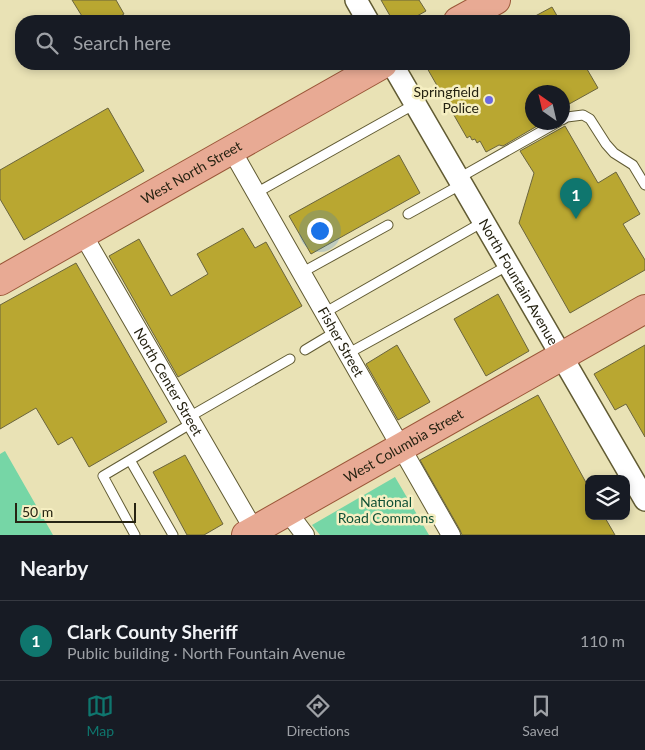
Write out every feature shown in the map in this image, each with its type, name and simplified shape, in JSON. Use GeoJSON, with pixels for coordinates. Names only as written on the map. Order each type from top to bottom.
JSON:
{"type":"FeatureCollection","features":[{"type":"Feature","properties":{"kind":"main road"},"geometry":{"type":"LineString","coordinates":[[469,15],[496,0]]}},
{"type":"Feature","properties":{"kind":"main road","name":"West North Street"},"geometry":{"type":"LineString","coordinates":[[0,281],[372,70]]}},
{"type":"Feature","properties":{"kind":"main road","name":"West Columbia Street"},"geometry":{"type":"LineString","coordinates":[[250,533],[645,309]]}},
{"type":"Feature","properties":{"kind":"street"},"geometry":{"type":"LineString","coordinates":[[356,0],[365,15]]}},
{"type":"Feature","properties":{"kind":"street","name":"North Fountain Avenue"},"geometry":{"type":"LineString","coordinates":[[395,70],[645,500]]}},
{"type":"Feature","properties":{"kind":"street","name":"Fisher Street"},"geometry":{"type":"LineString","coordinates":[[231,149],[451,535]]}},
{"type":"Feature","properties":{"kind":"street","name":"North Center Street"},"geometry":{"type":"LineString","coordinates":[[82,233],[190,420],[250,533]]}},
{"type":"Feature","properties":{"kind":"street"},"geometry":{"type":"LineString","coordinates":[[288,511],[305,535]]}},
{"type":"Feature","properties":{"kind":"lane"},"geometry":{"type":"LineString","coordinates":[[256,193],[415,104]]}},
{"type":"Feature","properties":{"kind":"lane"},"geometry":{"type":"LineString","coordinates":[[570,117],[583,115],[590,119],[614,153],[633,165],[645,186]]}},
{"type":"Feature","properties":{"kind":"lane"},"geometry":{"type":"LineString","coordinates":[[408,214],[545,130]]}},
{"type":"Feature","properties":{"kind":"lane"},"geometry":{"type":"LineString","coordinates":[[324,312],[484,222]]}},
{"type":"Feature","properties":{"kind":"lane"},"geometry":{"type":"LineString","coordinates":[[302,273],[388,225]]}},
{"type":"Feature","properties":{"kind":"lane"},"geometry":{"type":"LineString","coordinates":[[348,354],[508,264]]}},
{"type":"Feature","properties":{"kind":"lane"},"geometry":{"type":"LineString","coordinates":[[305,350],[335,332]]}},
{"type":"Feature","properties":{"kind":"lane"},"geometry":{"type":"LineString","coordinates":[[135,535],[103,476],[290,359]]}},
{"type":"Feature","properties":{"kind":"lane"},"geometry":{"type":"LineString","coordinates":[[130,460],[173,535]]}},
{"type":"Feature","properties":{"kind":"green space"},"geometry":{"type":"Polygon","coordinates":[[[5,451],[53,535],[0,535],[0,454],[5,451]]]}},
{"type":"Feature","properties":{"kind":"green space","name":"National Road Commons"},"geometry":{"type":"Polygon","coordinates":[[[395,477],[429,535],[320,535],[312,525],[395,477]]]}},
{"type":"Feature","properties":{"kind":"building"},"geometry":{"type":"Polygon","coordinates":[[[72,0],[116,0],[124,14],[122,15],[81,15],[72,0]]]}},
{"type":"Feature","properties":{"kind":"building"},"geometry":{"type":"Polygon","coordinates":[[[381,0],[419,0],[426,11],[419,15],[390,15],[381,0]]]}},
{"type":"Feature","properties":{"kind":"building"},"geometry":{"type":"Polygon","coordinates":[[[552,7],[557,15],[537,15],[552,7]]]}},
{"type":"Feature","properties":{"kind":"building","name":"Springfield Police"},"geometry":{"type":"Polygon","coordinates":[[[428,70],[588,70],[598,88],[570,104],[570,85],[525,85],[525,130],[530,130],[503,146],[499,145],[486,152],[480,141],[477,143],[470,136],[467,138],[428,70]]]}},
{"type":"Feature","properties":{"kind":"building"},"geometry":{"type":"Polygon","coordinates":[[[108,108],[144,171],[24,240],[0,199],[0,170],[108,108]]]}},
{"type":"Feature","properties":{"kind":"building"},"geometry":{"type":"Polygon","coordinates":[[[558,130],[567,130],[598,183],[616,172],[640,214],[623,224],[645,260],[645,270],[570,313],[519,223],[534,173],[520,151],[558,130]]]}},
{"type":"Feature","properties":{"kind":"building"},"geometry":{"type":"Polygon","coordinates":[[[399,155],[420,193],[311,254],[289,216],[399,155]]]}},
{"type":"Feature","properties":{"kind":"building"},"geometry":{"type":"Polygon","coordinates":[[[243,228],[255,248],[266,242],[302,306],[178,377],[109,256],[139,239],[171,296],[208,274],[197,254],[243,228]]]}},
{"type":"Feature","properties":{"kind":"building"},"geometry":{"type":"Polygon","coordinates":[[[76,263],[167,422],[89,467],[72,437],[58,445],[36,408],[0,429],[0,305],[76,263]]]}},
{"type":"Feature","properties":{"kind":"building"},"geometry":{"type":"Polygon","coordinates":[[[498,294],[529,351],[486,376],[454,319],[498,294]]]}},
{"type":"Feature","properties":{"kind":"building"},"geometry":{"type":"Polygon","coordinates":[[[397,345],[430,402],[398,420],[366,364],[397,345]]]}},
{"type":"Feature","properties":{"kind":"building"},"geometry":{"type":"Polygon","coordinates":[[[645,345],[645,437],[626,404],[615,410],[594,374],[645,345]]]}},
{"type":"Feature","properties":{"kind":"building"},"geometry":{"type":"Polygon","coordinates":[[[538,395],[585,481],[585,520],[606,520],[615,535],[462,535],[420,460],[538,395]]]}},
{"type":"Feature","properties":{"kind":"building"},"geometry":{"type":"Polygon","coordinates":[[[185,455],[223,524],[204,535],[187,535],[153,472],[185,455]]]}},
{"type":"Feature","properties":{"kind":"place","name":"Springfield Police"},"geometry":{"type":"Point","coordinates":[489,100]}},
{"type":"Feature","properties":{"kind":"place","name":"Clark County Sheriff"},"geometry":{"type":"Point","coordinates":[576,219]}}]}
